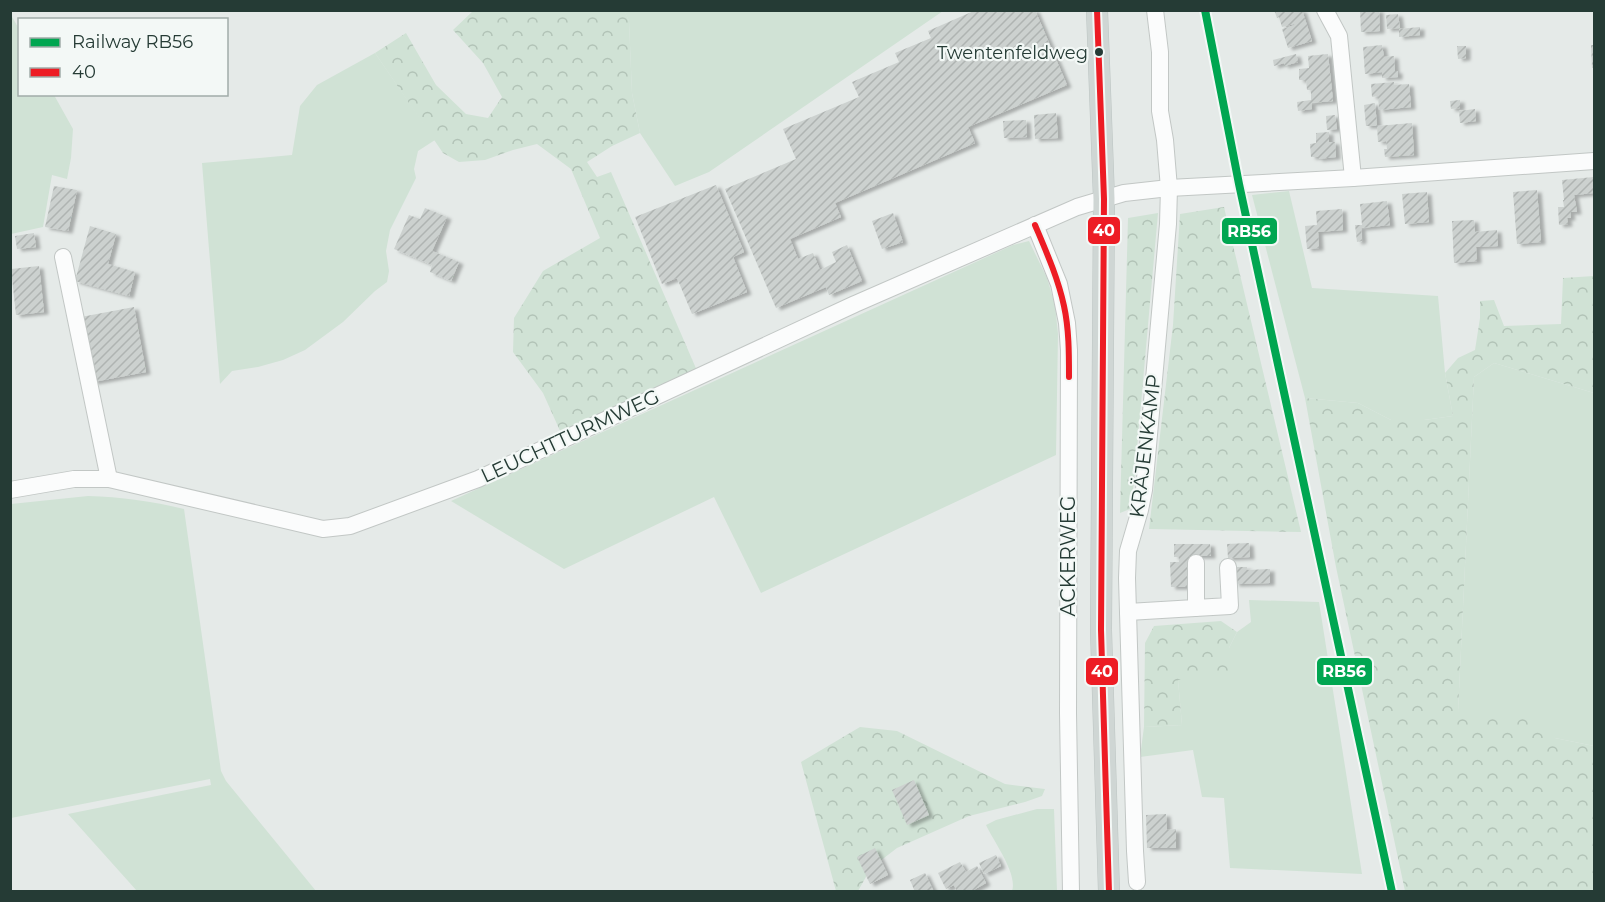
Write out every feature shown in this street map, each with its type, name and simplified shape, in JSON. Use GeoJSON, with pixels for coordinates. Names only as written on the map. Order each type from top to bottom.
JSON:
{"type":"FeatureCollection","features":[{"type":"Feature","properties":{"kind":"main road"},"geometry":{"type":"LineString","coordinates":[[1097,10],[1104,199],[1101,630],[1109,891]]}},
{"type":"Feature","properties":{"kind":"street","name":"KRÄJENKAMP"},"geometry":{"type":"LineString","coordinates":[[1137,882],[1128,551],[1144,490],[1168,225],[1169,188],[1160,111],[1160,52],[1155,10]]}},
{"type":"Feature","properties":{"kind":"street"},"geometry":{"type":"LineString","coordinates":[[1325,10],[1339,36],[1353,178]]}},
{"type":"Feature","properties":{"kind":"street"},"geometry":{"type":"LineString","coordinates":[[1104,199],[1124,193],[1169,188],[1594,161]]}},
{"type":"Feature","properties":{"kind":"street","name":"LEUCHTTURMWEG"},"geometry":{"type":"LineString","coordinates":[[10,490],[74,479],[109,479],[323,529],[350,526],[478,479],[855,304],[1077,207],[1104,199]]}},
{"type":"Feature","properties":{"kind":"street","name":"ACKERWEG"},"geometry":{"type":"LineString","coordinates":[[1035,225],[1059,284],[1067,322],[1069,351],[1068,713],[1071,891]]}},
{"type":"Feature","properties":{"kind":"street"},"geometry":{"type":"LineString","coordinates":[[63,257],[109,479]]}},
{"type":"Feature","properties":{"kind":"street"},"geometry":{"type":"LineString","coordinates":[[1195,608],[1196,563]]}},
{"type":"Feature","properties":{"kind":"street"},"geometry":{"type":"LineString","coordinates":[[1128,612],[1230,606],[1228,567]]}},
{"type":"Feature","properties":{"kind":"green space"},"geometry":{"type":"Polygon","coordinates":[[[624,10],[629,21],[632,93],[640,133],[612,146],[587,162],[597,177],[611,172],[698,373],[561,433],[543,393],[513,352],[514,318],[543,271],[600,238],[571,169],[537,144],[485,160],[459,162],[443,153],[375,53],[406,33],[436,85],[466,114],[488,118],[502,97],[483,63],[453,30],[473,11],[624,10]]]}},
{"type":"Feature","properties":{"kind":"green space"},"geometry":{"type":"Polygon","coordinates":[[[624,11],[943,11],[709,172],[675,186],[640,133],[632,93],[629,21],[624,11]]]}},
{"type":"Feature","properties":{"kind":"green space"},"geometry":{"type":"Polygon","coordinates":[[[11,15],[18,27],[18,96],[55,96],[73,129],[67,179],[52,175],[43,227],[11,234],[11,15]]]}},
{"type":"Feature","properties":{"kind":"green space"},"geometry":{"type":"Polygon","coordinates":[[[375,53],[435,140],[418,151],[414,169],[416,178],[390,230],[386,251],[389,271],[387,282],[343,322],[305,350],[283,360],[232,371],[220,384],[202,163],[292,155],[300,106],[317,85],[375,53]]]}},
{"type":"Feature","properties":{"kind":"green space"},"geometry":{"type":"Polygon","coordinates":[[[1289,191],[1312,288],[1438,296],[1445,373],[1453,416],[1424,420],[1391,420],[1358,403],[1305,398],[1252,195],[1289,191]]]}},
{"type":"Feature","properties":{"kind":"green space"},"geometry":{"type":"Polygon","coordinates":[[[1224,207],[1301,532],[1149,529],[1173,325],[1180,214],[1224,207]]]}},
{"type":"Feature","properties":{"kind":"green space"},"geometry":{"type":"Polygon","coordinates":[[[1158,213],[1134,482],[1130,509],[1120,513],[1128,218],[1158,213]]]}},
{"type":"Feature","properties":{"kind":"green space"},"geometry":{"type":"Polygon","coordinates":[[[1029,241],[1047,278],[1055,305],[1058,334],[1056,455],[761,593],[714,497],[564,569],[451,501],[1013,245],[1029,241]]]}},
{"type":"Feature","properties":{"kind":"green space"},"geometry":{"type":"Polygon","coordinates":[[[1594,276],[1594,393],[1494,363],[1474,377],[1458,712],[1537,714],[1555,738],[1594,746],[1594,891],[1405,891],[1336,567],[1305,398],[1358,403],[1391,420],[1424,420],[1453,416],[1445,373],[1458,358],[1475,350],[1480,301],[1494,300],[1504,326],[1561,324],[1563,278],[1594,276]]]}},
{"type":"Feature","properties":{"kind":"green space"},"geometry":{"type":"Polygon","coordinates":[[[1494,363],[1594,393],[1594,746],[1458,712],[1474,377],[1494,363]]]}},
{"type":"Feature","properties":{"kind":"green space"},"geometry":{"type":"Polygon","coordinates":[[[88,496],[136,500],[184,509],[221,771],[226,781],[316,891],[137,891],[68,814],[211,785],[210,779],[11,818],[11,504],[88,496]]]}},
{"type":"Feature","properties":{"kind":"green space"},"geometry":{"type":"Polygon","coordinates":[[[1249,600],[1319,602],[1362,874],[1230,868],[1224,798],[1202,797],[1193,750],[1140,757],[1144,727],[1182,725],[1178,680],[1229,648],[1237,632],[1251,622],[1249,600]]]}},
{"type":"Feature","properties":{"kind":"green space"},"geometry":{"type":"Polygon","coordinates":[[[1221,621],[1237,632],[1229,648],[1233,674],[1178,680],[1182,725],[1144,727],[1145,643],[1154,626],[1221,621]]]}},
{"type":"Feature","properties":{"kind":"green space"},"geometry":{"type":"Polygon","coordinates":[[[860,727],[897,731],[1005,784],[1045,789],[1042,796],[969,816],[897,848],[871,868],[858,891],[836,891],[801,762],[860,727]]]}},
{"type":"Feature","properties":{"kind":"green space"},"geometry":{"type":"Polygon","coordinates":[[[1037,809],[1054,809],[1057,891],[1012,891],[1012,876],[1009,867],[986,825],[1037,809]]]}},
{"type":"Feature","properties":{"kind":"building"},"geometry":{"type":"Polygon","coordinates":[[[976,10],[1035,10],[1067,85],[968,127],[975,143],[835,203],[841,217],[790,239],[798,259],[813,253],[820,270],[836,262],[832,252],[847,245],[862,281],[829,295],[826,287],[776,308],[725,189],[796,159],[783,129],[859,97],[852,82],[899,62],[895,53],[931,38],[928,31],[976,10]]]}},
{"type":"Feature","properties":{"kind":"building"},"geometry":{"type":"Polygon","coordinates":[[[1274,10],[1302,10],[1312,41],[1288,48],[1282,29],[1295,25],[1282,27],[1274,10]]]}},
{"type":"Feature","properties":{"kind":"building"},"geometry":{"type":"Polygon","coordinates":[[[1360,10],[1379,10],[1380,31],[1361,32],[1360,10]]]}},
{"type":"Feature","properties":{"kind":"building"},"geometry":{"type":"Polygon","coordinates":[[[1398,14],[1400,28],[1387,29],[1386,15],[1398,14]]]}},
{"type":"Feature","properties":{"kind":"building"},"geometry":{"type":"Polygon","coordinates":[[[1420,27],[1420,35],[1399,37],[1399,29],[1420,27]]]}},
{"type":"Feature","properties":{"kind":"building"},"geometry":{"type":"Polygon","coordinates":[[[1382,45],[1384,57],[1394,56],[1395,71],[1398,71],[1398,77],[1382,78],[1382,72],[1365,74],[1363,47],[1382,45]]]}},
{"type":"Feature","properties":{"kind":"building"},"geometry":{"type":"Polygon","coordinates":[[[1591,45],[1594,45],[1594,68],[1592,68],[1591,45]]]}},
{"type":"Feature","properties":{"kind":"building"},"geometry":{"type":"Polygon","coordinates":[[[1457,46],[1466,46],[1466,58],[1458,59],[1457,46]]]}},
{"type":"Feature","properties":{"kind":"building"},"geometry":{"type":"Polygon","coordinates":[[[1296,54],[1298,62],[1274,66],[1273,60],[1296,54]]]}},
{"type":"Feature","properties":{"kind":"building"},"geometry":{"type":"Polygon","coordinates":[[[1328,54],[1333,101],[1311,103],[1312,109],[1298,111],[1297,102],[1311,100],[1311,90],[1307,90],[1306,80],[1299,80],[1299,69],[1309,68],[1308,56],[1328,54]]]}},
{"type":"Feature","properties":{"kind":"building"},"geometry":{"type":"Polygon","coordinates":[[[1394,82],[1394,85],[1409,84],[1411,107],[1379,110],[1378,96],[1372,97],[1371,84],[1394,82]]]}},
{"type":"Feature","properties":{"kind":"building"},"geometry":{"type":"Polygon","coordinates":[[[1460,100],[1460,108],[1451,109],[1450,101],[1460,100]]]}},
{"type":"Feature","properties":{"kind":"building"},"geometry":{"type":"Polygon","coordinates":[[[1375,103],[1377,126],[1366,126],[1364,105],[1375,103]]]}},
{"type":"Feature","properties":{"kind":"building"},"geometry":{"type":"Polygon","coordinates":[[[1475,109],[1476,121],[1460,123],[1459,111],[1475,109]]]}},
{"type":"Feature","properties":{"kind":"building"},"geometry":{"type":"Polygon","coordinates":[[[1056,113],[1058,138],[1035,139],[1034,115],[1056,113]]]}},
{"type":"Feature","properties":{"kind":"building"},"geometry":{"type":"Polygon","coordinates":[[[1335,115],[1337,129],[1327,130],[1326,116],[1335,115]]]}},
{"type":"Feature","properties":{"kind":"building"},"geometry":{"type":"Polygon","coordinates":[[[1026,120],[1027,137],[1004,138],[1003,121],[1026,120]]]}},
{"type":"Feature","properties":{"kind":"building"},"geometry":{"type":"Polygon","coordinates":[[[1412,123],[1414,155],[1385,157],[1386,141],[1378,142],[1377,126],[1412,123]]]}},
{"type":"Feature","properties":{"kind":"building"},"geometry":{"type":"Polygon","coordinates":[[[1329,132],[1329,142],[1335,142],[1336,157],[1318,159],[1318,157],[1311,157],[1310,144],[1316,143],[1316,133],[1329,132]]]}},
{"type":"Feature","properties":{"kind":"building"},"geometry":{"type":"Polygon","coordinates":[[[1594,177],[1594,193],[1574,195],[1577,212],[1570,212],[1571,218],[1567,218],[1568,224],[1559,225],[1558,207],[1564,207],[1562,180],[1594,177]]]}},
{"type":"Feature","properties":{"kind":"building"},"geometry":{"type":"Polygon","coordinates":[[[716,185],[744,252],[733,257],[747,292],[692,314],[677,278],[662,284],[635,217],[716,185]]]}},
{"type":"Feature","properties":{"kind":"building"},"geometry":{"type":"Polygon","coordinates":[[[54,186],[77,190],[68,231],[45,227],[54,186]]]}},
{"type":"Feature","properties":{"kind":"building"},"geometry":{"type":"Polygon","coordinates":[[[1537,190],[1541,242],[1517,244],[1513,192],[1537,190]]]}},
{"type":"Feature","properties":{"kind":"building"},"geometry":{"type":"Polygon","coordinates":[[[1427,192],[1429,222],[1405,224],[1402,194],[1427,192]]]}},
{"type":"Feature","properties":{"kind":"building"},"geometry":{"type":"Polygon","coordinates":[[[1387,201],[1390,225],[1361,228],[1362,241],[1357,242],[1355,225],[1362,225],[1360,204],[1387,201]]]}},
{"type":"Feature","properties":{"kind":"building"},"geometry":{"type":"Polygon","coordinates":[[[425,208],[447,217],[432,251],[459,262],[451,281],[430,272],[432,265],[394,249],[409,215],[420,219],[425,208]]]}},
{"type":"Feature","properties":{"kind":"building"},"geometry":{"type":"Polygon","coordinates":[[[1342,209],[1343,230],[1318,232],[1319,248],[1307,249],[1305,226],[1317,225],[1316,211],[1342,209]]]}},
{"type":"Feature","properties":{"kind":"building"},"geometry":{"type":"Polygon","coordinates":[[[893,213],[903,242],[882,249],[872,221],[893,213]]]}},
{"type":"Feature","properties":{"kind":"building"},"geometry":{"type":"Polygon","coordinates":[[[1474,220],[1475,232],[1497,230],[1498,246],[1476,247],[1477,261],[1454,263],[1452,221],[1474,220]]]}},
{"type":"Feature","properties":{"kind":"building"},"geometry":{"type":"Polygon","coordinates":[[[90,226],[116,234],[108,264],[135,272],[129,296],[75,281],[90,226]]]}},
{"type":"Feature","properties":{"kind":"building"},"geometry":{"type":"Polygon","coordinates":[[[34,233],[36,247],[17,249],[15,236],[34,233]]]}},
{"type":"Feature","properties":{"kind":"building"},"geometry":{"type":"Polygon","coordinates":[[[39,266],[44,312],[16,315],[11,269],[39,266]]]}},
{"type":"Feature","properties":{"kind":"building"},"geometry":{"type":"Polygon","coordinates":[[[134,307],[146,372],[93,382],[81,317],[134,307]]]}},
{"type":"Feature","properties":{"kind":"building"},"geometry":{"type":"Polygon","coordinates":[[[1249,543],[1250,557],[1228,558],[1227,544],[1249,543]]]}},
{"type":"Feature","properties":{"kind":"building"},"geometry":{"type":"Polygon","coordinates":[[[1174,544],[1210,544],[1211,556],[1189,556],[1192,587],[1171,587],[1170,562],[1179,562],[1179,557],[1174,557],[1174,544]]]}},
{"type":"Feature","properties":{"kind":"building"},"geometry":{"type":"Polygon","coordinates":[[[1234,567],[1247,567],[1247,570],[1270,569],[1270,583],[1235,584],[1234,567]]]}},
{"type":"Feature","properties":{"kind":"building"},"geometry":{"type":"Polygon","coordinates":[[[914,780],[929,815],[907,825],[892,790],[914,780]]]}},
{"type":"Feature","properties":{"kind":"building"},"geometry":{"type":"Polygon","coordinates":[[[1166,814],[1167,830],[1176,829],[1176,848],[1147,848],[1146,815],[1166,814]]]}},
{"type":"Feature","properties":{"kind":"building"},"geometry":{"type":"Polygon","coordinates":[[[875,848],[888,875],[870,884],[857,857],[875,848]]]}},
{"type":"Feature","properties":{"kind":"building"},"geometry":{"type":"Polygon","coordinates":[[[996,855],[1001,866],[984,874],[979,863],[996,855]]]}},
{"type":"Feature","properties":{"kind":"building"},"geometry":{"type":"Polygon","coordinates":[[[960,862],[966,872],[977,866],[986,883],[970,892],[957,892],[954,885],[946,889],[938,873],[960,862]]]}},
{"type":"Feature","properties":{"kind":"building"},"geometry":{"type":"Polygon","coordinates":[[[925,873],[934,892],[915,892],[910,880],[925,873]]]}},
{"type":"Feature","properties":{"kind":"rail line","name":"RB56"},"geometry":{"type":"LineString","coordinates":[[1205,10],[1239,184],[1392,892]]}},
{"type":"Feature","properties":{"kind":"transit line","name":"40"},"geometry":{"type":"LineString","coordinates":[[1097,10],[1104,199],[1101,630],[1109,892]]}},
{"type":"Feature","properties":{"kind":"transit line","name":"40"},"geometry":{"type":"LineString","coordinates":[[1035,225],[1055,275],[1064,306],[1068,332],[1069,377]]}},
{"type":"Feature","properties":{"kind":"place","name":"Twentenfeldweg"},"geometry":{"type":"Point","coordinates":[1099,52]}}]}
